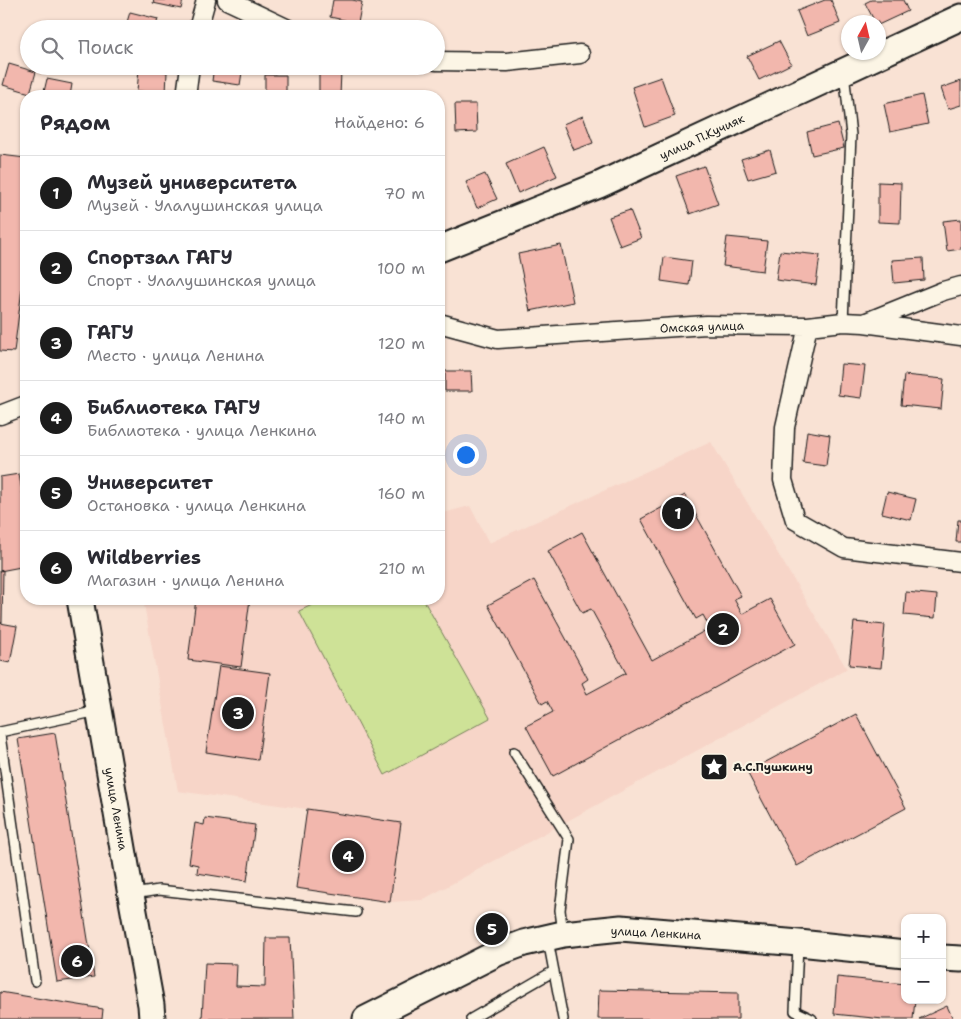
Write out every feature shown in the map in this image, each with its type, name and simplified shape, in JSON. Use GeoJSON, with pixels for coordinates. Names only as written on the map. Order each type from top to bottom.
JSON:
{"type":"FeatureCollection","features":[{"type":"Feature","properties":{"kind":"street"},"geometry":{"type":"LineString","coordinates":[[200,20],[206,0]]}},
{"type":"Feature","properties":{"kind":"street"},"geometry":{"type":"LineString","coordinates":[[226,0],[269,20]]}},
{"type":"Feature","properties":{"kind":"street","name":"улица П.Кучияк"},"geometry":{"type":"LineString","coordinates":[[445,247],[599,185],[961,16]]}},
{"type":"Feature","properties":{"kind":"street"},"geometry":{"type":"LineString","coordinates":[[445,61],[507,62],[580,54]]}},
{"type":"Feature","properties":{"kind":"street"},"geometry":{"type":"LineString","coordinates":[[187,90],[189,75]]}},
{"type":"Feature","properties":{"kind":"street","name":"Омская улица"},"geometry":{"type":"LineString","coordinates":[[445,325],[498,339],[706,325],[808,326],[843,322],[864,323],[943,291],[961,286]]}},
{"type":"Feature","properties":{"kind":"street"},"geometry":{"type":"LineString","coordinates":[[864,323],[961,336]]}},
{"type":"Feature","properties":{"kind":"street"},"geometry":{"type":"LineString","coordinates":[[808,326],[785,427],[783,480],[795,520],[844,548],[961,562]]}},
{"type":"Feature","properties":{"kind":"street"},"geometry":{"type":"LineString","coordinates":[[0,415],[20,407]]}},
{"type":"Feature","properties":{"kind":"street","name":"улица Ленина"},"geometry":{"type":"LineString","coordinates":[[81,605],[152,1005],[152,1019]]}},
{"type":"Feature","properties":{"kind":"street","name":"улица Ленкина"},"geometry":{"type":"LineString","coordinates":[[366,1019],[497,953],[524,943],[555,936],[621,928],[901,954]]}},
{"type":"Feature","properties":{"kind":"street"},"geometry":{"type":"LineString","coordinates":[[946,958],[961,960]]}},
{"type":"Feature","properties":{"kind":"lane"},"geometry":{"type":"LineString","coordinates":[[843,322],[851,135],[844,72]]}},
{"type":"Feature","properties":{"kind":"lane"},"geometry":{"type":"LineString","coordinates":[[35,981],[0,734],[99,711]]}},
{"type":"Feature","properties":{"kind":"lane"},"geometry":{"type":"LineString","coordinates":[[514,752],[569,839],[555,936],[554,971],[563,1019]]}},
{"type":"Feature","properties":{"kind":"lane"},"geometry":{"type":"LineString","coordinates":[[131,895],[159,890],[356,912]]}},
{"type":"Feature","properties":{"kind":"lane"},"geometry":{"type":"LineString","coordinates":[[799,943],[793,1015],[812,1019]]}},
{"type":"Feature","properties":{"kind":"lane"},"geometry":{"type":"LineString","coordinates":[[471,1019],[554,971]]}},
{"type":"Feature","properties":{"kind":"shaded area"},"geometry":{"type":"Polygon","coordinates":[[[711,442],[847,669],[422,900],[390,902],[296,888],[307,809],[178,791],[144,605],[445,605],[445,512],[470,506],[489,543],[711,442]]]}},
{"type":"Feature","properties":{"kind":"green space"},"geometry":{"type":"Polygon","coordinates":[[[312,605],[426,605],[490,718],[385,775],[299,611],[312,605]]]}},
{"type":"Feature","properties":{"kind":"building"},"geometry":{"type":"Polygon","coordinates":[[[154,0],[183,0],[181,9],[153,3],[154,0]]]}},
{"type":"Feature","properties":{"kind":"building"},"geometry":{"type":"Polygon","coordinates":[[[333,0],[362,2],[359,20],[344,20],[330,17],[333,0]]]}},
{"type":"Feature","properties":{"kind":"building"},"geometry":{"type":"Polygon","coordinates":[[[825,0],[831,0],[840,23],[807,36],[797,11],[825,0]]]}},
{"type":"Feature","properties":{"kind":"building"},"geometry":{"type":"Polygon","coordinates":[[[871,0],[903,0],[908,11],[886,21],[886,15],[871,15],[865,3],[871,0]]]}},
{"type":"Feature","properties":{"kind":"building"},"geometry":{"type":"Polygon","coordinates":[[[130,12],[158,19],[158,20],[128,20],[130,12]]]}},
{"type":"Feature","properties":{"kind":"building"},"geometry":{"type":"Polygon","coordinates":[[[779,41],[791,64],[759,80],[747,56],[779,41]]]}},
{"type":"Feature","properties":{"kind":"building"},"geometry":{"type":"Polygon","coordinates":[[[9,64],[20,67],[20,75],[35,75],[31,90],[20,90],[3,85],[9,64]]]}},
{"type":"Feature","properties":{"kind":"building"},"geometry":{"type":"Polygon","coordinates":[[[138,75],[167,75],[166,90],[137,90],[138,75]]]}},
{"type":"Feature","properties":{"kind":"building"},"geometry":{"type":"Polygon","coordinates":[[[213,75],[242,75],[240,85],[212,81],[213,75]]]}},
{"type":"Feature","properties":{"kind":"building"},"geometry":{"type":"Polygon","coordinates":[[[265,75],[286,75],[286,90],[265,90],[265,75]]]}},
{"type":"Feature","properties":{"kind":"building"},"geometry":{"type":"Polygon","coordinates":[[[319,75],[341,75],[340,90],[319,90],[319,75]]]}},
{"type":"Feature","properties":{"kind":"building"},"geometry":{"type":"Polygon","coordinates":[[[661,77],[675,116],[645,127],[632,87],[661,77]]]}},
{"type":"Feature","properties":{"kind":"building"},"geometry":{"type":"Polygon","coordinates":[[[47,79],[72,84],[71,90],[44,90],[47,79]]]}},
{"type":"Feature","properties":{"kind":"building"},"geometry":{"type":"Polygon","coordinates":[[[961,81],[961,105],[948,109],[941,88],[961,81]]]}},
{"type":"Feature","properties":{"kind":"building"},"geometry":{"type":"Polygon","coordinates":[[[922,95],[928,124],[890,132],[884,104],[922,95]]]}},
{"type":"Feature","properties":{"kind":"building"},"geometry":{"type":"Polygon","coordinates":[[[455,104],[476,104],[477,132],[456,133],[455,104]]]}},
{"type":"Feature","properties":{"kind":"building"},"geometry":{"type":"Polygon","coordinates":[[[583,116],[593,143],[574,150],[563,124],[583,116]]]}},
{"type":"Feature","properties":{"kind":"building"},"geometry":{"type":"Polygon","coordinates":[[[838,124],[844,148],[812,155],[807,132],[838,124]]]}},
{"type":"Feature","properties":{"kind":"building"},"geometry":{"type":"Polygon","coordinates":[[[544,147],[557,176],[518,193],[506,164],[544,147]]]}},
{"type":"Feature","properties":{"kind":"building"},"geometry":{"type":"Polygon","coordinates":[[[770,150],[776,171],[748,179],[741,159],[770,150]]]}},
{"type":"Feature","properties":{"kind":"building"},"geometry":{"type":"Polygon","coordinates":[[[0,155],[20,157],[20,304],[14,352],[0,351],[0,155]]]}},
{"type":"Feature","properties":{"kind":"building"},"geometry":{"type":"Polygon","coordinates":[[[704,166],[718,204],[690,214],[676,176],[704,166]]]}},
{"type":"Feature","properties":{"kind":"building"},"geometry":{"type":"Polygon","coordinates":[[[485,174],[497,199],[477,208],[466,182],[485,174]]]}},
{"type":"Feature","properties":{"kind":"building"},"geometry":{"type":"Polygon","coordinates":[[[878,182],[901,183],[900,223],[878,222],[878,182]]]}},
{"type":"Feature","properties":{"kind":"building"},"geometry":{"type":"Polygon","coordinates":[[[630,210],[641,238],[620,246],[609,217],[630,210]]]}},
{"type":"Feature","properties":{"kind":"building"},"geometry":{"type":"Polygon","coordinates":[[[961,219],[961,249],[947,251],[943,221],[961,219]]]}},
{"type":"Feature","properties":{"kind":"building"},"geometry":{"type":"Polygon","coordinates":[[[727,237],[767,241],[763,271],[723,266],[727,237]]]}},
{"type":"Feature","properties":{"kind":"building"},"geometry":{"type":"Polygon","coordinates":[[[561,245],[573,302],[530,311],[518,254],[561,245]]]}},
{"type":"Feature","properties":{"kind":"building"},"geometry":{"type":"Polygon","coordinates":[[[780,251],[820,255],[816,285],[776,280],[780,251]]]}},
{"type":"Feature","properties":{"kind":"building"},"geometry":{"type":"Polygon","coordinates":[[[664,257],[692,261],[689,285],[661,281],[664,257]]]}},
{"type":"Feature","properties":{"kind":"building"},"geometry":{"type":"Polygon","coordinates":[[[923,258],[924,280],[894,283],[892,260],[923,258]]]}},
{"type":"Feature","properties":{"kind":"building"},"geometry":{"type":"Polygon","coordinates":[[[841,364],[865,366],[861,398],[838,395],[841,364]]]}},
{"type":"Feature","properties":{"kind":"building"},"geometry":{"type":"Polygon","coordinates":[[[445,371],[471,371],[472,391],[445,391],[445,371]]]}},
{"type":"Feature","properties":{"kind":"building"},"geometry":{"type":"Polygon","coordinates":[[[904,375],[944,379],[941,409],[901,405],[904,375]]]}},
{"type":"Feature","properties":{"kind":"building"},"geometry":{"type":"Polygon","coordinates":[[[807,431],[830,435],[826,466],[803,463],[807,431]]]}},
{"type":"Feature","properties":{"kind":"building"},"geometry":{"type":"Polygon","coordinates":[[[19,474],[20,567],[0,571],[0,477],[19,474]]]}},
{"type":"Feature","properties":{"kind":"building"},"geometry":{"type":"Polygon","coordinates":[[[887,492],[916,499],[911,520],[882,513],[887,492]]]}},
{"type":"Feature","properties":{"kind":"building"},"geometry":{"type":"Polygon","coordinates":[[[685,495],[741,596],[734,599],[742,614],[770,599],[795,644],[553,776],[526,726],[553,712],[547,701],[542,704],[488,605],[534,580],[588,679],[582,683],[587,694],[626,673],[591,609],[582,613],[548,551],[582,532],[652,660],[710,628],[703,615],[696,619],[641,519],[685,495]]]}},
{"type":"Feature","properties":{"kind":"building"},"geometry":{"type":"Polygon","coordinates":[[[958,520],[961,520],[961,542],[956,542],[958,520]]]}},
{"type":"Feature","properties":{"kind":"building"},"geometry":{"type":"Polygon","coordinates":[[[3,570],[2,623],[0,623],[0,571],[3,570]]]}},
{"type":"Feature","properties":{"kind":"building"},"geometry":{"type":"Polygon","coordinates":[[[906,592],[937,595],[935,618],[904,615],[906,592]]]}},
{"type":"Feature","properties":{"kind":"building"},"geometry":{"type":"Polygon","coordinates":[[[195,605],[249,605],[241,667],[188,660],[195,605]]]}},
{"type":"Feature","properties":{"kind":"building"},"geometry":{"type":"Polygon","coordinates":[[[854,622],[885,625],[881,668],[849,665],[854,622]]]}},
{"type":"Feature","properties":{"kind":"building"},"geometry":{"type":"Polygon","coordinates":[[[0,623],[17,626],[10,663],[0,661],[0,623]]]}},
{"type":"Feature","properties":{"kind":"building"},"geometry":{"type":"Polygon","coordinates":[[[219,666],[270,673],[258,760],[206,752],[219,666]]]}},
{"type":"Feature","properties":{"kind":"building"},"geometry":{"type":"Polygon","coordinates":[[[856,714],[906,808],[797,866],[747,772],[856,714]]]}},
{"type":"Feature","properties":{"kind":"building"},"geometry":{"type":"Polygon","coordinates":[[[55,733],[94,977],[57,982],[18,739],[55,733]]]}},
{"type":"Feature","properties":{"kind":"building"},"geometry":{"type":"Polygon","coordinates":[[[307,809],[401,823],[390,902],[296,888],[307,809]]]}},
{"type":"Feature","properties":{"kind":"building"},"geometry":{"type":"Polygon","coordinates":[[[205,818],[255,825],[247,881],[197,873],[198,865],[189,863],[195,823],[204,825],[205,818]]]}},
{"type":"Feature","properties":{"kind":"building"},"geometry":{"type":"Polygon","coordinates":[[[266,938],[290,938],[294,1019],[202,1019],[205,963],[237,964],[236,986],[265,987],[266,938]]]}},
{"type":"Feature","properties":{"kind":"building"},"geometry":{"type":"Polygon","coordinates":[[[837,977],[901,984],[901,1004],[915,1004],[913,1019],[883,1019],[834,1014],[837,977]]]}},
{"type":"Feature","properties":{"kind":"building"},"geometry":{"type":"Polygon","coordinates":[[[599,990],[738,993],[738,1019],[598,1019],[599,990]]]}},
{"type":"Feature","properties":{"kind":"building"},"geometry":{"type":"Polygon","coordinates":[[[0,992],[103,1009],[102,1019],[0,1019],[0,992]]]}},
{"type":"Feature","properties":{"kind":"building"},"geometry":{"type":"Polygon","coordinates":[[[947,1006],[953,1019],[919,1019],[947,1006]]]}},
{"type":"Feature","properties":{"kind":"place","name":"Музей университета"},"geometry":{"type":"Point","coordinates":[678,513]}},
{"type":"Feature","properties":{"kind":"place","name":"Спортзал ГАГУ"},"geometry":{"type":"Point","coordinates":[723,629]}},
{"type":"Feature","properties":{"kind":"place","name":"ГАГУ"},"geometry":{"type":"Point","coordinates":[238,713]}},
{"type":"Feature","properties":{"kind":"place","name":"А.С.Пушкину"},"geometry":{"type":"Point","coordinates":[714,767]}},
{"type":"Feature","properties":{"kind":"place","name":"Библиотека ГАГУ"},"geometry":{"type":"Point","coordinates":[348,856]}},
{"type":"Feature","properties":{"kind":"place","name":"Университет"},"geometry":{"type":"Point","coordinates":[492,929]}},
{"type":"Feature","properties":{"kind":"place","name":"Wildberries"},"geometry":{"type":"Point","coordinates":[77,961]}}]}
